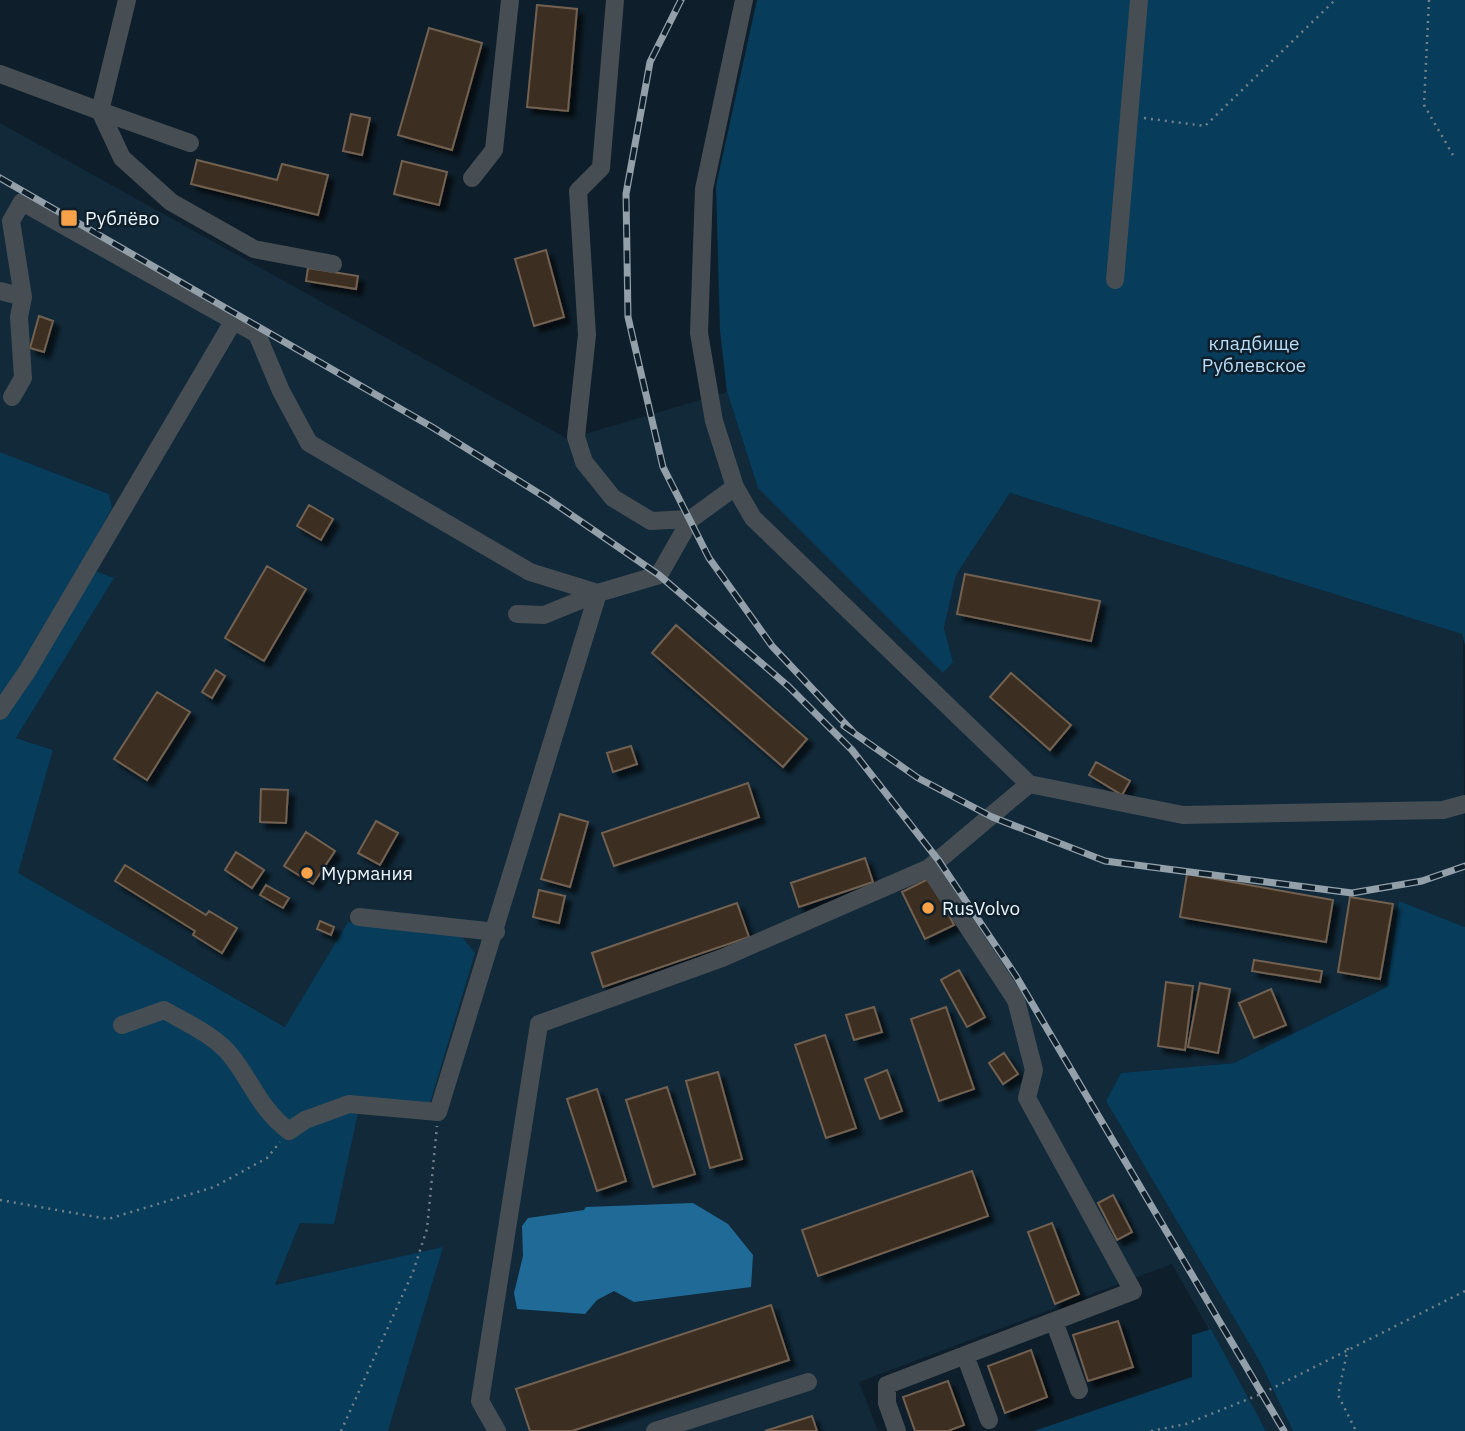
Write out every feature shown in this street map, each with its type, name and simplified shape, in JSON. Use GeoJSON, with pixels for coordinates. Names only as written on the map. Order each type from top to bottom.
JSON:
{"type":"FeatureCollection","features":[{"type":"Feature","properties":{"kind":"lane"},"geometry":{"type":"LineString","coordinates":[[127,0],[100,111],[122,158],[171,202],[254,248],[333,264]]}},
{"type":"Feature","properties":{"kind":"lane"},"geometry":{"type":"LineString","coordinates":[[472,178],[494,150],[510,0]]}},
{"type":"Feature","properties":{"kind":"lane"},"geometry":{"type":"LineString","coordinates":[[615,0],[601,168],[578,191],[587,335],[576,437],[584,462],[613,499],[651,521],[691,519]]}},
{"type":"Feature","properties":{"kind":"lane"},"geometry":{"type":"LineString","coordinates":[[744,0],[704,189],[699,334],[714,421],[736,487],[753,518],[1030,784],[1183,815],[1443,810],[1465,804]]}},
{"type":"Feature","properties":{"kind":"lane"},"geometry":{"type":"LineString","coordinates":[[1115,281],[1139,0]]}},
{"type":"Feature","properties":{"kind":"lane"},"geometry":{"type":"LineString","coordinates":[[0,74],[190,143]]}},
{"type":"Feature","properties":{"kind":"lane"},"geometry":{"type":"LineString","coordinates":[[12,397],[23,378],[19,317],[23,298],[5,218],[22,202],[257,334],[281,391],[309,443],[530,572],[598,593]]}},
{"type":"Feature","properties":{"kind":"lane"},"geometry":{"type":"LineString","coordinates":[[0,291],[23,298]]}},
{"type":"Feature","properties":{"kind":"lane"},"geometry":{"type":"LineString","coordinates":[[0,711],[28,670],[234,320]]}},
{"type":"Feature","properties":{"kind":"lane"},"geometry":{"type":"LineString","coordinates":[[517,614],[544,615],[598,593],[659,575],[691,519],[736,487]]}},
{"type":"Feature","properties":{"kind":"lane"},"geometry":{"type":"LineString","coordinates":[[122,1025],[164,1010],[205,1034],[231,1055],[269,1116],[289,1131],[305,1120],[349,1104],[438,1112],[496,932],[598,593]]}},
{"type":"Feature","properties":{"kind":"lane"},"geometry":{"type":"LineString","coordinates":[[498,1431],[480,1401],[539,1024],[722,958],[929,868],[1030,784]]}},
{"type":"Feature","properties":{"kind":"lane"},"geometry":{"type":"LineString","coordinates":[[897,1431],[887,1404],[887,1385],[1133,1291],[1027,1098],[1034,1070],[1016,1000],[929,868]]}},
{"type":"Feature","properties":{"kind":"lane"},"geometry":{"type":"LineString","coordinates":[[359,917],[496,932]]}},
{"type":"Feature","properties":{"kind":"lane"},"geometry":{"type":"LineString","coordinates":[[1054,1321],[1079,1391]]}},
{"type":"Feature","properties":{"kind":"lane"},"geometry":{"type":"LineString","coordinates":[[965,1355],[989,1420]]}},
{"type":"Feature","properties":{"kind":"lane"},"geometry":{"type":"LineString","coordinates":[[655,1431],[808,1382]]}},
{"type":"Feature","properties":{"kind":"path"},"geometry":{"type":"LineString","coordinates":[[1127,116],[1205,126],[1335,0]]}},
{"type":"Feature","properties":{"kind":"path"},"geometry":{"type":"LineString","coordinates":[[1429,0],[1424,105],[1452,155]]}},
{"type":"Feature","properties":{"kind":"path"},"geometry":{"type":"LineString","coordinates":[[341,1431],[412,1272],[427,1229],[438,1112]]}},
{"type":"Feature","properties":{"kind":"path"},"geometry":{"type":"LineString","coordinates":[[0,1200],[108,1219],[214,1187],[267,1158],[289,1131]]}},
{"type":"Feature","properties":{"kind":"path"},"geometry":{"type":"LineString","coordinates":[[1152,1431],[1186,1424],[1261,1394],[1465,1291]]}},
{"type":"Feature","properties":{"kind":"path"},"geometry":{"type":"LineString","coordinates":[[1348,1348],[1338,1395],[1356,1431]]}},
{"type":"Feature","properties":{"kind":"shaded area"},"geometry":{"type":"Polygon","coordinates":[[[0,123],[568,439],[727,392],[758,488],[953,662],[944,628],[956,575],[1010,493],[1463,634],[1465,927],[1399,901],[1387,987],[1234,1063],[1121,1073],[1106,1101],[1260,1362],[1293,1431],[1266,1431],[1172,1264],[859,1382],[878,1431],[388,1431],[442,1248],[275,1285],[300,1223],[348,923],[286,1027],[17,873],[53,750],[16,738],[113,579],[81,566],[109,494],[0,452],[0,123]]]}},
{"type":"Feature","properties":{"kind":"shaded area"},"geometry":{"type":"Polygon","coordinates":[[[693,1203],[728,1224],[753,1255],[751,1287],[634,1302],[614,1291],[597,1300],[585,1314],[517,1309],[514,1293],[523,1256],[522,1226],[528,1218],[584,1210],[586,1207],[693,1203]]]}},
{"type":"Feature","properties":{"kind":"green space","name":"кладбище Рублевское"},"geometry":{"type":"Polygon","coordinates":[[[757,0],[1465,0],[1465,645],[1462,634],[1010,493],[956,575],[944,628],[953,662],[943,673],[758,488],[727,392],[720,331],[716,186],[757,0]]]}},
{"type":"Feature","properties":{"kind":"green space"},"geometry":{"type":"Polygon","coordinates":[[[0,452],[109,494],[112,508],[81,566],[114,578],[16,738],[53,750],[18,873],[285,1027],[348,922],[461,936],[475,953],[430,1103],[361,1099],[334,1224],[300,1223],[275,1285],[443,1247],[388,1431],[0,1431],[0,452]]]}},
{"type":"Feature","properties":{"kind":"green space"},"geometry":{"type":"Polygon","coordinates":[[[1399,901],[1465,927],[1465,1431],[1293,1431],[1260,1362],[1106,1101],[1121,1073],[1234,1063],[1387,987],[1399,901]]]}},
{"type":"Feature","properties":{"kind":"green space"},"geometry":{"type":"Polygon","coordinates":[[[1211,1329],[1266,1431],[1034,1431],[1192,1377],[1192,1335],[1211,1329]]]}},
{"type":"Feature","properties":{"kind":"building"},"geometry":{"type":"Polygon","coordinates":[[[537,5],[577,9],[568,111],[527,107],[537,5]]]}},
{"type":"Feature","properties":{"kind":"building"},"geometry":{"type":"Polygon","coordinates":[[[429,28],[482,43],[452,150],[398,135],[429,28]]]}},
{"type":"Feature","properties":{"kind":"building"},"geometry":{"type":"Polygon","coordinates":[[[351,114],[370,118],[362,155],[343,151],[351,114]]]}},
{"type":"Feature","properties":{"kind":"building"},"geometry":{"type":"Polygon","coordinates":[[[197,160],[277,180],[282,164],[328,175],[318,215],[191,184],[197,160]]]}},
{"type":"Feature","properties":{"kind":"building"},"geometry":{"type":"Polygon","coordinates":[[[402,161],[447,172],[439,205],[394,194],[402,161]]]}},
{"type":"Feature","properties":{"kind":"building"},"geometry":{"type":"Polygon","coordinates":[[[546,250],[564,317],[534,326],[515,259],[546,250]]]}},
{"type":"Feature","properties":{"kind":"building"},"geometry":{"type":"Polygon","coordinates":[[[308,268],[358,276],[356,289],[306,281],[308,268]]]}},
{"type":"Feature","properties":{"kind":"building"},"geometry":{"type":"Polygon","coordinates":[[[39,316],[53,321],[44,352],[30,348],[39,316]]]}},
{"type":"Feature","properties":{"kind":"building"},"geometry":{"type":"Polygon","coordinates":[[[309,505],[333,519],[321,540],[297,526],[309,505]]]}},
{"type":"Feature","properties":{"kind":"building"},"geometry":{"type":"Polygon","coordinates":[[[267,566],[306,589],[264,661],[225,638],[267,566]]]}},
{"type":"Feature","properties":{"kind":"building"},"geometry":{"type":"Polygon","coordinates":[[[965,574],[1100,601],[1091,641],[957,614],[965,574]]]}},
{"type":"Feature","properties":{"kind":"building"},"geometry":{"type":"Polygon","coordinates":[[[676,625],[807,739],[783,767],[652,653],[676,625]]]}},
{"type":"Feature","properties":{"kind":"building"},"geometry":{"type":"Polygon","coordinates":[[[216,670],[225,676],[212,698],[202,692],[216,670]]]}},
{"type":"Feature","properties":{"kind":"building"},"geometry":{"type":"Polygon","coordinates":[[[1011,673],[1071,725],[1050,750],[990,697],[1011,673]]]}},
{"type":"Feature","properties":{"kind":"building"},"geometry":{"type":"Polygon","coordinates":[[[157,692],[190,712],[147,780],[114,759],[157,692]]]}},
{"type":"Feature","properties":{"kind":"building"},"geometry":{"type":"Polygon","coordinates":[[[631,746],[637,764],[613,772],[607,753],[631,746]]]}},
{"type":"Feature","properties":{"kind":"building"},"geometry":{"type":"Polygon","coordinates":[[[1096,762],[1130,781],[1122,795],[1089,775],[1096,762]]]}},
{"type":"Feature","properties":{"kind":"building"},"geometry":{"type":"Polygon","coordinates":[[[748,783],[759,817],[614,866],[602,833],[748,783]]]}},
{"type":"Feature","properties":{"kind":"building"},"geometry":{"type":"Polygon","coordinates":[[[261,789],[288,790],[286,823],[260,822],[261,789]]]}},
{"type":"Feature","properties":{"kind":"building"},"geometry":{"type":"Polygon","coordinates":[[[560,814],[588,822],[570,887],[541,879],[560,814]]]}},
{"type":"Feature","properties":{"kind":"building"},"geometry":{"type":"Polygon","coordinates":[[[376,821],[398,833],[380,865],[358,853],[376,821]]]}},
{"type":"Feature","properties":{"kind":"building"},"geometry":{"type":"Polygon","coordinates":[[[306,832],[335,851],[313,884],[284,866],[306,832]]]}},
{"type":"Feature","properties":{"kind":"building"},"geometry":{"type":"Polygon","coordinates":[[[236,852],[264,870],[252,888],[225,870],[236,852]]]}},
{"type":"Feature","properties":{"kind":"building"},"geometry":{"type":"Polygon","coordinates":[[[865,858],[873,882],[799,907],[791,883],[865,858]]]}},
{"type":"Feature","properties":{"kind":"building"},"geometry":{"type":"Polygon","coordinates":[[[125,865],[206,915],[209,911],[237,928],[222,953],[193,935],[195,931],[115,881],[125,865]]]}},
{"type":"Feature","properties":{"kind":"building"},"geometry":{"type":"Polygon","coordinates":[[[1187,874],[1333,900],[1326,942],[1180,917],[1187,874]]]}},
{"type":"Feature","properties":{"kind":"building","name":"RusVolvo"},"geometry":{"type":"Polygon","coordinates":[[[930,878],[954,925],[925,939],[902,892],[930,878]]]}},
{"type":"Feature","properties":{"kind":"building"},"geometry":{"type":"Polygon","coordinates":[[[266,885],[289,898],[283,908],[260,895],[266,885]]]}},
{"type":"Feature","properties":{"kind":"building"},"geometry":{"type":"Polygon","coordinates":[[[539,890],[565,896],[559,923],[533,917],[539,890]]]}},
{"type":"Feature","properties":{"kind":"building"},"geometry":{"type":"Polygon","coordinates":[[[1350,897],[1393,904],[1380,979],[1338,972],[1350,897]]]}},
{"type":"Feature","properties":{"kind":"building"},"geometry":{"type":"Polygon","coordinates":[[[737,903],[749,937],[603,987],[592,953],[737,903]]]}},
{"type":"Feature","properties":{"kind":"building"},"geometry":{"type":"Polygon","coordinates":[[[320,921],[334,927],[331,935],[317,929],[320,921]]]}},
{"type":"Feature","properties":{"kind":"building"},"geometry":{"type":"Polygon","coordinates":[[[1254,960],[1322,971],[1320,982],[1252,971],[1254,960]]]}},
{"type":"Feature","properties":{"kind":"building"},"geometry":{"type":"Polygon","coordinates":[[[959,970],[985,1017],[967,1027],[941,980],[959,970]]]}},
{"type":"Feature","properties":{"kind":"building"},"geometry":{"type":"Polygon","coordinates":[[[1166,982],[1193,986],[1185,1050],[1158,1046],[1166,982]]]}},
{"type":"Feature","properties":{"kind":"building"},"geometry":{"type":"Polygon","coordinates":[[[1200,983],[1230,989],[1218,1053],[1188,1047],[1200,983]]]}},
{"type":"Feature","properties":{"kind":"building"},"geometry":{"type":"Polygon","coordinates":[[[1271,989],[1286,1025],[1254,1038],[1239,1003],[1271,989]]]}},
{"type":"Feature","properties":{"kind":"building"},"geometry":{"type":"Polygon","coordinates":[[[874,1007],[882,1032],[854,1040],[846,1015],[874,1007]]]}},
{"type":"Feature","properties":{"kind":"building"},"geometry":{"type":"Polygon","coordinates":[[[946,1007],[974,1089],[939,1101],[911,1019],[946,1007]]]}},
{"type":"Feature","properties":{"kind":"building"},"geometry":{"type":"Polygon","coordinates":[[[825,1035],[856,1128],[826,1138],[795,1045],[825,1035]]]}},
{"type":"Feature","properties":{"kind":"building"},"geometry":{"type":"Polygon","coordinates":[[[1004,1053],[1018,1074],[1003,1084],[989,1063],[1004,1053]]]}},
{"type":"Feature","properties":{"kind":"building"},"geometry":{"type":"Polygon","coordinates":[[[887,1070],[902,1111],[880,1119],[865,1079],[887,1070]]]}},
{"type":"Feature","properties":{"kind":"building"},"geometry":{"type":"Polygon","coordinates":[[[718,1072],[742,1159],[710,1168],[686,1081],[718,1072]]]}},
{"type":"Feature","properties":{"kind":"building"},"geometry":{"type":"Polygon","coordinates":[[[667,1087],[695,1174],[653,1187],[626,1100],[667,1087]]]}},
{"type":"Feature","properties":{"kind":"building"},"geometry":{"type":"Polygon","coordinates":[[[597,1089],[626,1181],[597,1191],[567,1099],[597,1089]]]}},
{"type":"Feature","properties":{"kind":"building"},"geometry":{"type":"Polygon","coordinates":[[[972,1171],[988,1216],[818,1276],[802,1230],[972,1171]]]}},
{"type":"Feature","properties":{"kind":"building"},"geometry":{"type":"Polygon","coordinates":[[[1113,1195],[1132,1232],[1117,1240],[1098,1203],[1113,1195]]]}},
{"type":"Feature","properties":{"kind":"building"},"geometry":{"type":"Polygon","coordinates":[[[1052,1223],[1079,1294],[1055,1304],[1028,1232],[1052,1223]]]}},
{"type":"Feature","properties":{"kind":"building"},"geometry":{"type":"Polygon","coordinates":[[[771,1305],[789,1360],[572,1431],[530,1431],[516,1389],[771,1305]]]}},
{"type":"Feature","properties":{"kind":"building"},"geometry":{"type":"Polygon","coordinates":[[[1118,1321],[1133,1367],[1088,1381],[1073,1335],[1118,1321]]]}},
{"type":"Feature","properties":{"kind":"building"},"geometry":{"type":"Polygon","coordinates":[[[1031,1350],[1047,1397],[1005,1413],[988,1366],[1031,1350]]]}},
{"type":"Feature","properties":{"kind":"building"},"geometry":{"type":"Polygon","coordinates":[[[948,1381],[964,1425],[948,1431],[915,1431],[903,1397],[948,1381]]]}},
{"type":"Feature","properties":{"kind":"building"},"geometry":{"type":"Polygon","coordinates":[[[812,1416],[817,1431],[765,1431],[812,1416]]]}},
{"type":"Feature","properties":{"kind":"railway"},"geometry":{"type":"LineString","coordinates":[[681,0],[650,62],[626,194],[628,317],[651,416],[663,467],[709,558],[772,646],[853,732]]}},
{"type":"Feature","properties":{"kind":"railway"},"geometry":{"type":"LineString","coordinates":[[0,178],[432,427],[548,499],[659,575],[789,687],[852,750],[939,861],[1016,976],[1284,1431]]}},
{"type":"Feature","properties":{"kind":"railway"},"geometry":{"type":"LineString","coordinates":[[844,726],[918,778],[992,817],[1105,861],[1352,893],[1422,881],[1465,866]]}},
{"type":"Feature","properties":{"kind":"place","name":"Рублёво"},"geometry":{"type":"Point","coordinates":[69,218]}},
{"type":"Feature","properties":{"kind":"place","name":"Мурмания"},"geometry":{"type":"Point","coordinates":[307,873]}},
{"type":"Feature","properties":{"kind":"place","name":"RusVolvo"},"geometry":{"type":"Point","coordinates":[928,908]}}]}
